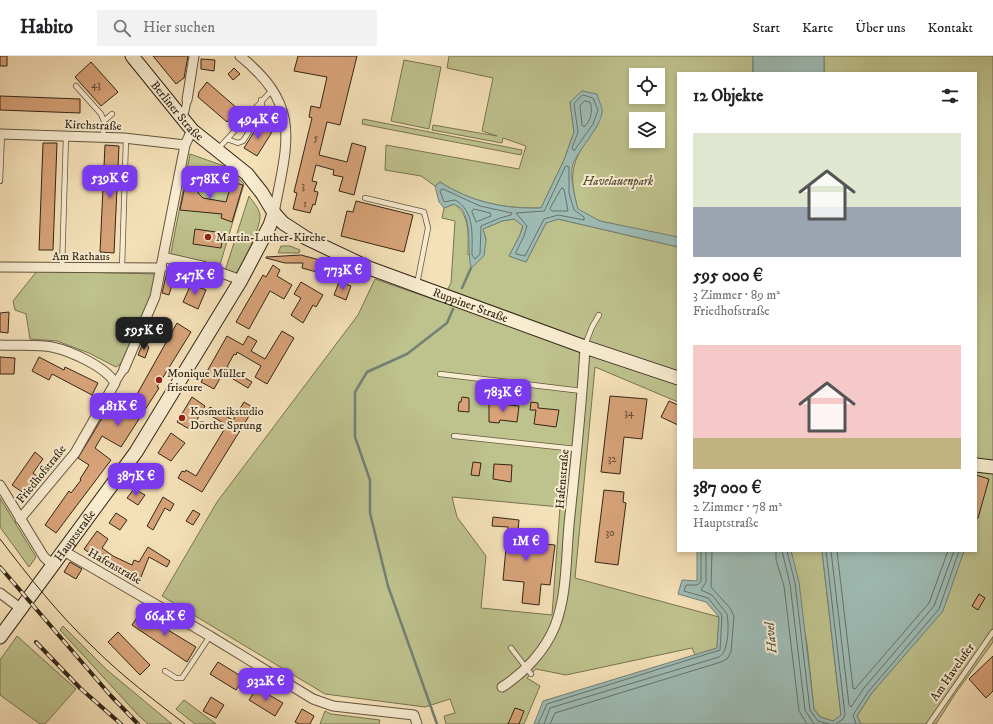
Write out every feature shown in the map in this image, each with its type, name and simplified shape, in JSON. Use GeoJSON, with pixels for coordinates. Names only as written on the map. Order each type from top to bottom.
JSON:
{"type":"FeatureCollection","features":[{"type":"Feature","properties":{"kind":"main road","name":"Berliner Straße"},"geometry":{"type":"LineString","coordinates":[[132,56],[192,130],[247,174],[262,192],[274,213]]}},
{"type":"Feature","properties":{"kind":"main road","name":"Hauptstraße"},"geometry":{"type":"LineString","coordinates":[[0,637],[62,550],[136,452],[241,280],[267,232],[274,213]]}},
{"type":"Feature","properties":{"kind":"main road","name":"Ruppiner Straße"},"geometry":{"type":"LineString","coordinates":[[274,213],[294,230],[331,251],[369,268],[585,347],[677,378]]}},
{"type":"Feature","properties":{"kind":"main road"},"geometry":{"type":"LineString","coordinates":[[977,465],[993,467]]}},
{"type":"Feature","properties":{"kind":"street"},"geometry":{"type":"LineString","coordinates":[[185,111],[194,56]]}},
{"type":"Feature","properties":{"kind":"street"},"geometry":{"type":"LineString","coordinates":[[240,56],[259,72],[277,96],[284,120],[286,136],[283,168],[274,213]]}},
{"type":"Feature","properties":{"kind":"street","name":"Friedhofstraße"},"geometry":{"type":"LineString","coordinates":[[20,519],[75,453],[124,369],[155,297],[162,268],[185,144],[192,130]]}},
{"type":"Feature","properties":{"kind":"street","name":"Kirchstraße"},"geometry":{"type":"LineString","coordinates":[[1,134],[126,138],[185,144]]}},
{"type":"Feature","properties":{"kind":"street"},"geometry":{"type":"LineString","coordinates":[[163,257],[202,266],[241,280]]}},
{"type":"Feature","properties":{"kind":"street","name":"Am Rathaus"},"geometry":{"type":"LineString","coordinates":[[0,267],[162,268]]}},
{"type":"Feature","properties":{"kind":"street"},"geometry":{"type":"LineString","coordinates":[[0,345],[52,347],[92,363],[110,374],[116,383]]}},
{"type":"Feature","properties":{"kind":"street","name":"Hafenstraße"},"geometry":{"type":"LineString","coordinates":[[502,687],[529,671],[554,627],[560,610],[585,347]]}},
{"type":"Feature","properties":{"kind":"street"},"geometry":{"type":"LineString","coordinates":[[0,485],[44,557],[52,564]]}},
{"type":"Feature","properties":{"kind":"street","name":"Hafenstraße"},"geometry":{"type":"LineString","coordinates":[[62,550],[210,636],[313,699],[333,706],[416,720]]}},
{"type":"Feature","properties":{"kind":"street"},"geometry":{"type":"LineString","coordinates":[[0,593],[20,608]]}},
{"type":"Feature","properties":{"kind":"lane"},"geometry":{"type":"LineString","coordinates":[[76,86],[101,114],[104,121],[103,137]]}},
{"type":"Feature","properties":{"kind":"lane"},"geometry":{"type":"LineString","coordinates":[[217,151],[272,89]]}},
{"type":"Feature","properties":{"kind":"lane"},"geometry":{"type":"LineString","coordinates":[[227,139],[238,143],[243,141],[263,110],[261,100]]}},
{"type":"Feature","properties":{"kind":"lane"},"geometry":{"type":"LineString","coordinates":[[104,121],[112,114]]}},
{"type":"Feature","properties":{"kind":"lane"},"geometry":{"type":"LineString","coordinates":[[0,181],[1,134]]}},
{"type":"Feature","properties":{"kind":"lane"},"geometry":{"type":"LineString","coordinates":[[62,268],[66,136]]}},
{"type":"Feature","properties":{"kind":"lane"},"geometry":{"type":"LineString","coordinates":[[122,268],[126,138]]}},
{"type":"Feature","properties":{"kind":"lane"},"geometry":{"type":"LineString","coordinates":[[180,169],[207,175],[208,188]]}},
{"type":"Feature","properties":{"kind":"lane"},"geometry":{"type":"LineString","coordinates":[[365,198],[424,212],[428,228],[417,286]]}},
{"type":"Feature","properties":{"kind":"lane"},"geometry":{"type":"LineString","coordinates":[[585,347],[592,327],[599,315]]}},
{"type":"Feature","properties":{"kind":"lane"},"geometry":{"type":"LineString","coordinates":[[440,374],[582,391]]}},
{"type":"Feature","properties":{"kind":"lane"},"geometry":{"type":"LineString","coordinates":[[454,436],[576,450]]}},
{"type":"Feature","properties":{"kind":"lane","name":"Am Havelufer"},"geometry":{"type":"LineString","coordinates":[[929,724],[993,632]]}},
{"type":"Feature","properties":{"kind":"lane"},"geometry":{"type":"LineString","coordinates":[[165,671],[176,678],[182,678],[210,636]]}},
{"type":"Feature","properties":{"kind":"lane"},"geometry":{"type":"LineString","coordinates":[[511,648],[529,671]]}},
{"type":"Feature","properties":{"kind":"green space","name":"Havelauenpark"},"geometry":{"type":"Polygon","coordinates":[[[449,56],[753,56],[753,72],[677,72],[677,237],[600,221],[578,210],[573,184],[574,165],[582,147],[597,126],[570,102],[574,132],[564,160],[541,208],[514,207],[488,203],[464,195],[440,182],[435,186],[421,176],[385,170],[386,145],[519,169],[526,146],[503,138],[502,143],[432,130],[433,125],[497,136],[482,131],[493,78],[447,68],[449,56]]]}},
{"type":"Feature","properties":{"kind":"green space"},"geometry":{"type":"Polygon","coordinates":[[[824,56],[993,56],[993,642],[955,694],[936,724],[861,724],[857,716],[871,694],[942,611],[964,552],[977,552],[977,72],[824,72],[824,56]]]}},
{"type":"Feature","properties":{"kind":"green space"},"geometry":{"type":"Polygon","coordinates":[[[404,60],[441,67],[429,129],[391,121],[404,60]]]}},
{"type":"Feature","properties":{"kind":"green space"},"geometry":{"type":"Polygon","coordinates":[[[363,119],[522,150],[521,155],[362,124],[363,119]]]}},
{"type":"Feature","properties":{"kind":"green space"},"geometry":{"type":"Polygon","coordinates":[[[190,154],[227,167],[244,184],[217,275],[169,263],[190,154]]]}},
{"type":"Feature","properties":{"kind":"green space"},"geometry":{"type":"Polygon","coordinates":[[[249,196],[256,205],[260,215],[260,221],[251,245],[237,274],[225,271],[249,196]]]}},
{"type":"Feature","properties":{"kind":"green space"},"geometry":{"type":"Polygon","coordinates":[[[454,204],[463,214],[466,220],[468,234],[468,255],[486,240],[483,229],[502,221],[514,219],[523,225],[520,235],[509,256],[526,262],[546,223],[558,219],[677,247],[677,402],[595,367],[575,578],[719,617],[717,648],[695,655],[692,648],[566,675],[536,669],[527,678],[540,686],[524,724],[446,724],[444,716],[455,713],[450,699],[425,707],[325,694],[162,596],[217,502],[358,315],[375,279],[441,302],[451,283],[455,221],[442,218],[444,208],[454,204]],[[452,497],[457,517],[486,556],[481,608],[552,615],[560,507],[452,497]]]}},
{"type":"Feature","properties":{"kind":"green space"},"geometry":{"type":"Polygon","coordinates":[[[281,246],[290,246],[300,250],[299,253],[278,253],[281,246]]]}},
{"type":"Feature","properties":{"kind":"green space"},"geometry":{"type":"Polygon","coordinates":[[[37,271],[157,274],[145,317],[125,361],[116,367],[89,353],[57,341],[30,339],[26,314],[15,310],[13,301],[37,271]]]}},
{"type":"Feature","properties":{"kind":"green space"},"geometry":{"type":"Polygon","coordinates":[[[0,498],[36,557],[29,567],[0,527],[0,498]]]}},
{"type":"Feature","properties":{"kind":"green space"},"geometry":{"type":"Polygon","coordinates":[[[791,552],[822,552],[841,716],[833,721],[820,717],[814,709],[807,645],[791,552]]]}},
{"type":"Feature","properties":{"kind":"green space"},"geometry":{"type":"Polygon","coordinates":[[[63,626],[107,670],[172,724],[148,724],[60,630],[63,626]]]}},
{"type":"Feature","properties":{"kind":"green space"},"geometry":{"type":"Polygon","coordinates":[[[17,636],[76,689],[45,724],[40,724],[0,695],[0,660],[17,636]]]}},
{"type":"Feature","properties":{"kind":"green space"},"geometry":{"type":"Polygon","coordinates":[[[184,700],[216,724],[195,724],[176,709],[184,700]]]}},
{"type":"Feature","properties":{"kind":"green space"},"geometry":{"type":"Polygon","coordinates":[[[325,711],[331,714],[380,720],[379,724],[320,724],[325,711]]]}},
{"type":"Feature","properties":{"kind":"water"},"geometry":{"type":"Polygon","coordinates":[[[753,56],[824,56],[824,72],[753,72],[753,56]]]}},
{"type":"Feature","properties":{"kind":"water"},"geometry":{"type":"Polygon","coordinates":[[[582,91],[597,94],[602,109],[602,115],[599,122],[573,164],[572,180],[578,209],[600,221],[677,237],[677,247],[558,219],[546,223],[526,262],[509,256],[523,226],[514,219],[502,221],[483,229],[486,240],[484,256],[471,268],[468,229],[465,215],[462,209],[454,204],[444,208],[439,202],[435,186],[440,182],[464,195],[488,203],[514,207],[541,208],[564,160],[574,132],[570,102],[582,91]]]}},
{"type":"Feature","properties":{"kind":"water","name":"Havel"},"geometry":{"type":"Polygon","coordinates":[[[697,552],[791,552],[799,582],[814,709],[820,717],[833,721],[841,715],[822,552],[964,552],[943,611],[871,694],[857,716],[861,724],[534,724],[543,701],[717,648],[719,617],[706,602],[678,594],[682,580],[697,581],[697,552]]]}},
{"type":"Feature","properties":{"kind":"building"},"geometry":{"type":"Polygon","coordinates":[[[0,56],[7,56],[7,66],[0,66],[0,56]]]}},
{"type":"Feature","properties":{"kind":"building"},"geometry":{"type":"Polygon","coordinates":[[[153,56],[188,56],[184,78],[176,84],[153,56]]]}},
{"type":"Feature","properties":{"kind":"building"},"geometry":{"type":"Polygon","coordinates":[[[298,56],[357,56],[340,125],[327,122],[319,155],[347,162],[352,143],[366,147],[354,195],[339,191],[343,177],[333,175],[334,170],[316,165],[312,181],[317,182],[314,191],[318,192],[315,205],[313,204],[310,213],[293,209],[297,193],[294,192],[312,118],[309,117],[311,106],[320,108],[327,77],[294,71],[298,56]]]}},
{"type":"Feature","properties":{"kind":"building"},"geometry":{"type":"Polygon","coordinates":[[[201,59],[215,60],[214,71],[201,69],[201,59]]]}},
{"type":"Feature","properties":{"kind":"building"},"geometry":{"type":"Polygon","coordinates":[[[91,62],[118,92],[101,106],[75,77],[91,62]]]}},
{"type":"Feature","properties":{"kind":"building"},"geometry":{"type":"Polygon","coordinates":[[[234,68],[240,74],[233,80],[228,74],[234,68]]]}},
{"type":"Feature","properties":{"kind":"building"},"geometry":{"type":"Polygon","coordinates":[[[207,82],[238,109],[227,122],[198,97],[199,92],[207,82]]]}},
{"type":"Feature","properties":{"kind":"building"},"geometry":{"type":"Polygon","coordinates":[[[0,96],[80,99],[80,113],[0,110],[0,96]]]}},
{"type":"Feature","properties":{"kind":"building"},"geometry":{"type":"Polygon","coordinates":[[[259,124],[272,132],[257,156],[244,148],[259,124]]]}},
{"type":"Feature","properties":{"kind":"building"},"geometry":{"type":"Polygon","coordinates":[[[43,143],[57,143],[53,250],[39,250],[43,143]]]}},
{"type":"Feature","properties":{"kind":"building"},"geometry":{"type":"Polygon","coordinates":[[[105,145],[119,146],[114,253],[100,252],[105,145]]]}},
{"type":"Feature","properties":{"kind":"building"},"geometry":{"type":"Polygon","coordinates":[[[187,177],[200,179],[198,193],[203,198],[226,202],[232,182],[243,185],[232,222],[221,218],[222,214],[180,210],[187,177]]]}},
{"type":"Feature","properties":{"kind":"building"},"geometry":{"type":"Polygon","coordinates":[[[356,201],[413,215],[404,252],[341,236],[347,211],[353,212],[356,201]]]}},
{"type":"Feature","properties":{"kind":"building","name":"Martin-Luther-Kirche"},"geometry":{"type":"Polygon","coordinates":[[[195,229],[223,233],[221,248],[193,244],[195,229]]]}},
{"type":"Feature","properties":{"kind":"building"},"geometry":{"type":"Polygon","coordinates":[[[301,255],[331,263],[328,275],[302,268],[303,263],[285,263],[266,258],[266,257],[301,255]]]}},
{"type":"Feature","properties":{"kind":"building"},"geometry":{"type":"Polygon","coordinates":[[[273,265],[280,270],[277,276],[292,285],[284,299],[270,291],[249,329],[236,322],[263,275],[266,277],[273,265]]]}},
{"type":"Feature","properties":{"kind":"building"},"geometry":{"type":"Polygon","coordinates":[[[167,272],[175,274],[169,295],[162,293],[167,272]]]}},
{"type":"Feature","properties":{"kind":"building"},"geometry":{"type":"Polygon","coordinates":[[[301,282],[323,295],[316,307],[313,305],[303,323],[291,315],[301,298],[294,294],[301,282]]]}},
{"type":"Feature","properties":{"kind":"building"},"geometry":{"type":"Polygon","coordinates":[[[339,282],[351,286],[346,300],[334,295],[339,282]]]}},
{"type":"Feature","properties":{"kind":"building"},"geometry":{"type":"Polygon","coordinates":[[[191,284],[206,290],[198,309],[183,302],[191,284]]]}},
{"type":"Feature","properties":{"kind":"building"},"geometry":{"type":"Polygon","coordinates":[[[9,312],[8,333],[0,332],[0,313],[9,312]]]}},
{"type":"Feature","properties":{"kind":"building"},"geometry":{"type":"Polygon","coordinates":[[[177,323],[191,332],[157,387],[159,388],[121,447],[102,436],[95,448],[111,460],[56,533],[45,525],[69,491],[71,493],[81,480],[80,479],[89,465],[78,458],[113,400],[127,408],[133,397],[136,396],[177,323]]]}},
{"type":"Feature","properties":{"kind":"building"},"geometry":{"type":"Polygon","coordinates":[[[282,331],[294,338],[267,384],[255,377],[261,366],[237,352],[236,355],[234,354],[227,367],[252,382],[248,388],[223,373],[214,389],[201,382],[227,336],[243,345],[248,336],[257,341],[251,351],[265,359],[282,331]]]}},
{"type":"Feature","properties":{"kind":"building"},"geometry":{"type":"Polygon","coordinates":[[[143,343],[149,347],[145,358],[138,355],[143,343]]]}},
{"type":"Feature","properties":{"kind":"building"},"geometry":{"type":"Polygon","coordinates":[[[0,357],[15,358],[14,374],[0,374],[0,357]]]}},
{"type":"Feature","properties":{"kind":"building"},"geometry":{"type":"Polygon","coordinates":[[[39,357],[64,370],[65,367],[98,383],[92,395],[52,374],[49,380],[32,371],[39,357]]]}},
{"type":"Feature","properties":{"kind":"building"},"geometry":{"type":"Polygon","coordinates":[[[610,396],[647,399],[642,439],[624,437],[620,474],[601,472],[610,396]]]}},
{"type":"Feature","properties":{"kind":"building"},"geometry":{"type":"Polygon","coordinates":[[[192,397],[205,406],[191,430],[177,422],[192,397]]]}},
{"type":"Feature","properties":{"kind":"building"},"geometry":{"type":"Polygon","coordinates":[[[462,397],[469,398],[469,412],[458,411],[459,402],[461,402],[462,397]]]}},
{"type":"Feature","properties":{"kind":"building"},"geometry":{"type":"Polygon","coordinates":[[[669,401],[677,405],[677,425],[661,417],[669,401]]]}},
{"type":"Feature","properties":{"kind":"building"},"geometry":{"type":"Polygon","coordinates":[[[244,402],[254,408],[202,492],[178,478],[182,471],[185,472],[186,470],[196,476],[227,425],[206,413],[210,407],[233,420],[244,402]]]}},
{"type":"Feature","properties":{"kind":"building"},"geometry":{"type":"Polygon","coordinates":[[[531,402],[538,403],[538,408],[559,410],[556,427],[534,424],[536,410],[530,410],[531,402]]]}},
{"type":"Feature","properties":{"kind":"building"},"geometry":{"type":"Polygon","coordinates":[[[489,403],[519,406],[517,422],[500,420],[499,423],[489,422],[489,403]]]}},
{"type":"Feature","properties":{"kind":"building"},"geometry":{"type":"Polygon","coordinates":[[[171,433],[185,443],[171,461],[158,453],[171,433]]]}},
{"type":"Feature","properties":{"kind":"building"},"geometry":{"type":"Polygon","coordinates":[[[35,452],[43,459],[33,473],[37,476],[25,494],[12,485],[35,452]]]}},
{"type":"Feature","properties":{"kind":"building"},"geometry":{"type":"Polygon","coordinates":[[[473,462],[481,463],[479,476],[471,475],[473,462]]]}},
{"type":"Feature","properties":{"kind":"building"},"geometry":{"type":"Polygon","coordinates":[[[494,464],[512,465],[511,482],[493,479],[494,464]]]}},
{"type":"Feature","properties":{"kind":"building"},"geometry":{"type":"Polygon","coordinates":[[[150,467],[161,475],[154,485],[143,476],[150,467]]]}},
{"type":"Feature","properties":{"kind":"building"},"geometry":{"type":"Polygon","coordinates":[[[977,475],[989,479],[977,518],[977,475]]]}},
{"type":"Feature","properties":{"kind":"building"},"geometry":{"type":"Polygon","coordinates":[[[134,489],[145,495],[138,505],[127,498],[134,489]]]}},
{"type":"Feature","properties":{"kind":"building"},"geometry":{"type":"Polygon","coordinates":[[[604,490],[624,492],[623,502],[626,503],[618,565],[595,562],[604,490]]]}},
{"type":"Feature","properties":{"kind":"building"},"geometry":{"type":"Polygon","coordinates":[[[163,497],[174,504],[170,511],[165,508],[153,530],[147,526],[163,497]]]}},
{"type":"Feature","properties":{"kind":"building"},"geometry":{"type":"Polygon","coordinates":[[[193,510],[200,514],[193,525],[186,521],[193,510]]]}},
{"type":"Feature","properties":{"kind":"building"},"geometry":{"type":"Polygon","coordinates":[[[116,513],[127,520],[120,530],[109,523],[116,513]]]}},
{"type":"Feature","properties":{"kind":"building"},"geometry":{"type":"Polygon","coordinates":[[[493,517],[519,520],[517,541],[555,545],[550,585],[541,584],[539,605],[522,603],[524,582],[503,580],[508,527],[492,526],[493,517]]]}},
{"type":"Feature","properties":{"kind":"building"},"geometry":{"type":"Polygon","coordinates":[[[97,531],[108,539],[102,548],[113,556],[132,565],[134,560],[139,562],[148,547],[170,561],[167,567],[149,557],[139,582],[108,567],[84,549],[97,531]]]}},
{"type":"Feature","properties":{"kind":"building"},"geometry":{"type":"Polygon","coordinates":[[[70,562],[82,569],[76,579],[64,572],[70,562]]]}},
{"type":"Feature","properties":{"kind":"building"},"geometry":{"type":"Polygon","coordinates":[[[979,594],[985,598],[978,610],[972,606],[979,594]]]}},
{"type":"Feature","properties":{"kind":"building"},"geometry":{"type":"Polygon","coordinates":[[[140,613],[196,647],[187,662],[132,625],[140,613]]]}},
{"type":"Feature","properties":{"kind":"building"},"geometry":{"type":"Polygon","coordinates":[[[118,632],[150,665],[140,675],[108,642],[118,632]]]}},
{"type":"Feature","properties":{"kind":"building"},"geometry":{"type":"Polygon","coordinates":[[[993,656],[993,691],[986,698],[969,679],[993,656]]]}},
{"type":"Feature","properties":{"kind":"building"},"geometry":{"type":"Polygon","coordinates":[[[218,662],[244,678],[236,690],[210,674],[218,662]]]}},
{"type":"Feature","properties":{"kind":"building"},"geometry":{"type":"Polygon","coordinates":[[[257,688],[283,703],[275,716],[249,700],[257,688]]]}},
{"type":"Feature","properties":{"kind":"building"},"geometry":{"type":"Polygon","coordinates":[[[211,697],[224,705],[216,718],[203,711],[211,697]]]}},
{"type":"Feature","properties":{"kind":"building"},"geometry":{"type":"Polygon","coordinates":[[[515,708],[524,711],[519,724],[508,724],[515,708]]]}},
{"type":"Feature","properties":{"kind":"building"},"geometry":{"type":"Polygon","coordinates":[[[302,709],[314,716],[310,724],[299,724],[295,722],[302,709]]]}},
{"type":"Feature","properties":{"kind":"waterway"},"geometry":{"type":"LineString","coordinates":[[462,288],[471,268]]}},
{"type":"Feature","properties":{"kind":"waterway"},"geometry":{"type":"LineString","coordinates":[[437,724],[388,586],[370,513],[370,480],[355,437],[355,392],[367,372],[407,354],[447,323],[453,309]]}},
{"type":"Feature","properties":{"kind":"tram line"},"geometry":{"type":"LineString","coordinates":[[0,539],[45,595],[81,635],[127,678],[185,724]]}},
{"type":"Feature","properties":{"kind":"railway"},"geometry":{"type":"LineString","coordinates":[[0,567],[111,696],[138,724]]}},
{"type":"Feature","properties":{"kind":"railway"},"geometry":{"type":"LineString","coordinates":[[36,642],[80,688],[121,724]]}},
{"type":"Feature","properties":{"kind":"place","name":"Martin-Luther-Kirche"},"geometry":{"type":"Point","coordinates":[208,237]}},
{"type":"Feature","properties":{"kind":"place","name":"Monique Müller friseure"},"geometry":{"type":"Point","coordinates":[159,380]}},
{"type":"Feature","properties":{"kind":"place","name":"Kosmetikstudio Dörthe Sprung"},"geometry":{"type":"Point","coordinates":[182,418]}}]}
